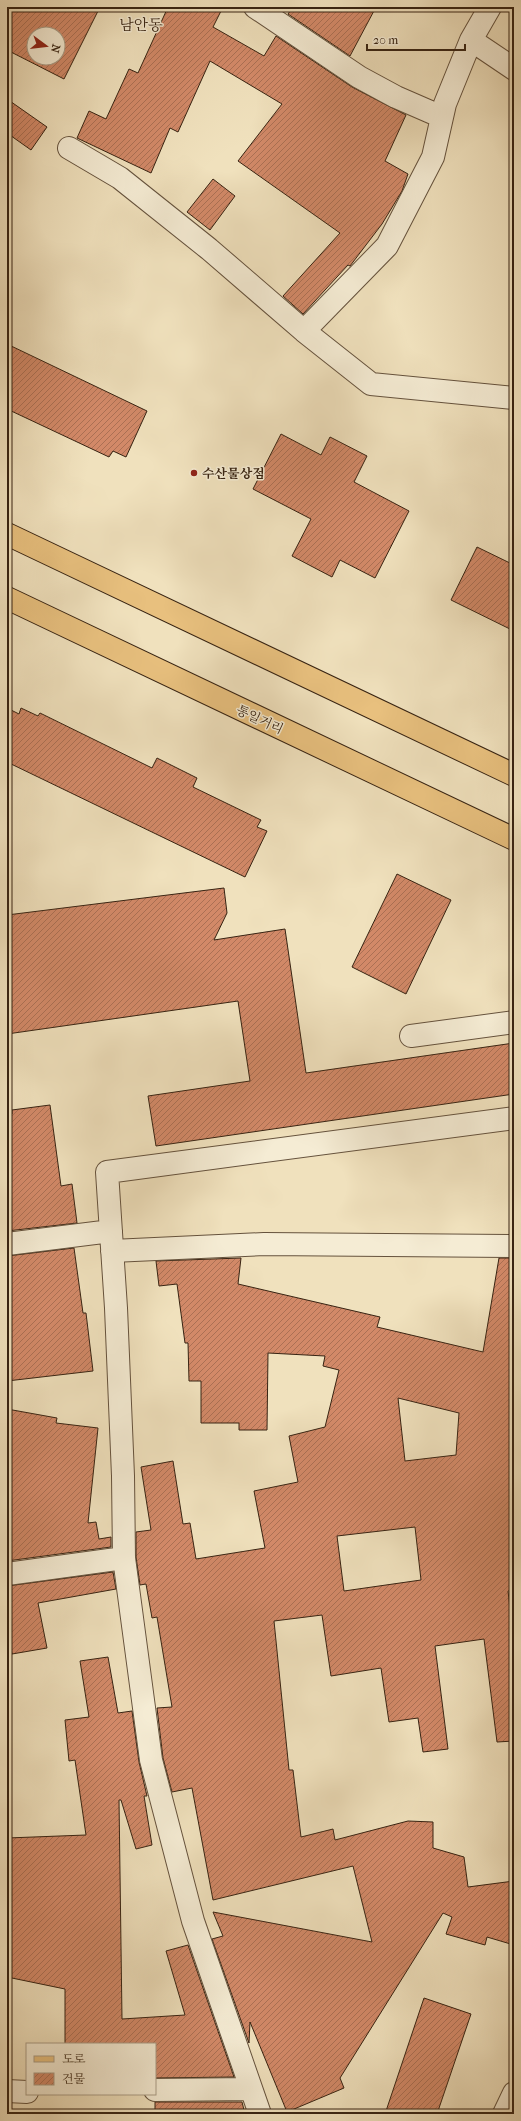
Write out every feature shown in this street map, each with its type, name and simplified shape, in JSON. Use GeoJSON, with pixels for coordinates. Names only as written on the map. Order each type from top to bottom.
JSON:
{"type":"FeatureCollection","features":[{"type":"Feature","properties":{"kind":"main road"},"geometry":{"type":"LineString","coordinates":[[7,534],[514,775]]}},
{"type":"Feature","properties":{"kind":"main road","name":"통일거리"},"geometry":{"type":"LineString","coordinates":[[7,598],[514,839]]}},
{"type":"Feature","properties":{"kind":"street"},"geometry":{"type":"LineString","coordinates":[[255,7],[359,77],[396,97],[442,117]]}},
{"type":"Feature","properties":{"kind":"street"},"geometry":{"type":"LineString","coordinates":[[304,331],[387,246],[433,157],[445,104],[471,40],[490,7]]}},
{"type":"Feature","properties":{"kind":"street"},"geometry":{"type":"LineString","coordinates":[[471,40],[514,69]]}},
{"type":"Feature","properties":{"kind":"street"},"geometry":{"type":"LineString","coordinates":[[69,148],[120,178],[209,249],[304,331],[371,384],[514,398]]}},
{"type":"Feature","properties":{"kind":"street"},"geometry":{"type":"LineString","coordinates":[[411,1036],[514,1022]]}},
{"type":"Feature","properties":{"kind":"street"},"geometry":{"type":"LineString","coordinates":[[260,2114],[193,1921],[151,1760],[124,1558],[123,1476],[112,1241],[107,1172],[514,1118]]}},
{"type":"Feature","properties":{"kind":"street"},"geometry":{"type":"LineString","coordinates":[[7,1244],[112,1241],[514,1246]]}},
{"type":"Feature","properties":{"kind":"street"},"geometry":{"type":"LineString","coordinates":[[7,1574],[124,1558]]}},
{"type":"Feature","properties":{"kind":"street"},"geometry":{"type":"LineString","coordinates":[[156,2090],[251,2089]]}},
{"type":"Feature","properties":{"kind":"street"},"geometry":{"type":"LineString","coordinates":[[7,2091],[26,2092]]}},
{"type":"Feature","properties":{"kind":"street"},"geometry":{"type":"LineString","coordinates":[[504,2114],[514,2093]]}},
{"type":"Feature","properties":{"kind":"building"},"geometry":{"type":"Polygon","coordinates":[[[7,7],[100,7],[64,79],[38,66],[66,66],[66,26],[26,26],[26,60],[7,50],[7,7]]]}},
{"type":"Feature","properties":{"kind":"building"},"geometry":{"type":"Polygon","coordinates":[[[168,7],[223,7],[213,27],[264,56],[276,36],[352,87],[406,115],[385,161],[408,174],[402,191],[382,224],[350,266],[348,265],[303,314],[283,296],[340,233],[238,161],[282,104],[210,61],[178,132],[170,128],[151,173],[77,138],[89,111],[106,119],[129,69],[138,73],[168,7]]]}},
{"type":"Feature","properties":{"kind":"building"},"geometry":{"type":"Polygon","coordinates":[[[293,7],[376,7],[350,56],[288,14],[293,7]]]}},
{"type":"Feature","properties":{"kind":"building"},"geometry":{"type":"Polygon","coordinates":[[[7,99],[47,127],[31,150],[7,133],[7,99]]]}},
{"type":"Feature","properties":{"kind":"building"},"geometry":{"type":"Polygon","coordinates":[[[213,179],[235,196],[210,230],[187,212],[213,179]]]}},
{"type":"Feature","properties":{"kind":"building"},"geometry":{"type":"Polygon","coordinates":[[[7,344],[147,411],[126,457],[113,451],[109,457],[7,409],[7,344]]]}},
{"type":"Feature","properties":{"kind":"building"},"geometry":{"type":"Polygon","coordinates":[[[281,434],[321,455],[330,437],[367,456],[354,482],[409,511],[375,578],[340,560],[332,577],[292,556],[311,519],[253,489],[281,434]]]}},
{"type":"Feature","properties":{"kind":"building"},"geometry":{"type":"Polygon","coordinates":[[[477,547],[514,565],[514,631],[451,600],[477,547]]]}},
{"type":"Feature","properties":{"kind":"building"},"geometry":{"type":"Polygon","coordinates":[[[7,708],[19,714],[21,708],[38,716],[40,713],[152,768],[157,758],[197,778],[193,787],[261,820],[257,827],[267,831],[245,877],[7,762],[7,708]]]}},
{"type":"Feature","properties":{"kind":"building"},"geometry":{"type":"Polygon","coordinates":[[[397,874],[451,900],[406,994],[352,967],[397,874]]]}},
{"type":"Feature","properties":{"kind":"building"},"geometry":{"type":"Polygon","coordinates":[[[224,888],[227,913],[214,940],[285,929],[306,1073],[514,1043],[514,1094],[156,1146],[148,1096],[250,1081],[238,1001],[7,1034],[7,915],[224,888]]]}},
{"type":"Feature","properties":{"kind":"building"},"geometry":{"type":"Polygon","coordinates":[[[50,1105],[61,1186],[72,1184],[77,1223],[7,1231],[7,1115],[12,1114],[12,1110],[50,1105]]]}},
{"type":"Feature","properties":{"kind":"building"},"geometry":{"type":"Polygon","coordinates":[[[74,1248],[83,1313],[86,1313],[93,1371],[7,1381],[7,1256],[74,1248]]]}},
{"type":"Feature","properties":{"kind":"building"},"geometry":{"type":"Polygon","coordinates":[[[241,1258],[238,1284],[380,1317],[377,1327],[483,1352],[499,1258],[514,1258],[514,1590],[508,1591],[514,1643],[514,1741],[497,1742],[484,1639],[435,1646],[448,1749],[423,1752],[418,1718],[389,1722],[381,1668],[331,1676],[322,1615],[274,1621],[289,1770],[293,1770],[301,1837],[333,1829],[335,1840],[408,1821],[433,1822],[433,1848],[464,1857],[468,1887],[514,1881],[514,1945],[487,1937],[485,1945],[446,1934],[452,1917],[443,1913],[340,2078],[344,2088],[287,2112],[250,2022],[249,2043],[212,1939],[223,1936],[213,1912],[372,1942],[353,1866],[213,1900],[192,1788],[172,1792],[163,1758],[157,1708],[172,1707],[157,1617],[152,1618],[146,1584],[140,1585],[136,1557],[136,1532],[151,1530],[141,1467],[173,1461],[183,1524],[190,1523],[196,1559],[265,1548],[254,1491],[298,1482],[289,1436],[325,1427],[339,1370],[323,1366],[325,1356],[268,1353],[267,1430],[239,1430],[239,1423],[201,1423],[201,1381],[189,1381],[188,1343],[185,1343],[177,1284],[159,1286],[156,1261],[241,1258]],[[398,1398],[405,1461],[456,1455],[459,1413],[398,1398]],[[415,1527],[337,1536],[344,1591],[421,1580],[415,1527]]]}},
{"type":"Feature","properties":{"kind":"building"},"geometry":{"type":"Polygon","coordinates":[[[7,1409],[57,1418],[56,1423],[98,1428],[88,1523],[96,1522],[99,1539],[111,1537],[111,1547],[7,1561],[7,1409]]]}},
{"type":"Feature","properties":{"kind":"building"},"geometry":{"type":"Polygon","coordinates":[[[113,1572],[116,1589],[38,1603],[47,1648],[12,1654],[7,1627],[7,1586],[113,1572]]]}},
{"type":"Feature","properties":{"kind":"building"},"geometry":{"type":"Polygon","coordinates":[[[108,1657],[118,1713],[132,1711],[139,1762],[147,1796],[144,1796],[152,1845],[136,1849],[121,1800],[119,1800],[122,2019],[185,2015],[166,1951],[188,1945],[234,2077],[156,2078],[156,2043],[65,2043],[65,1989],[7,1977],[7,1838],[86,1835],[75,1760],[69,1761],[65,1720],[89,1717],[80,1661],[108,1657]]]}},
{"type":"Feature","properties":{"kind":"building"},"geometry":{"type":"Polygon","coordinates":[[[424,1998],[471,2014],[437,2114],[385,2114],[424,1998]]]}},
{"type":"Feature","properties":{"kind":"building"},"geometry":{"type":"Polygon","coordinates":[[[155,2102],[242,2102],[245,2114],[155,2114],[155,2102]]]}},
{"type":"Feature","properties":{"kind":"place","name":"수산물상점"},"geometry":{"type":"Point","coordinates":[194,473]}},
{"type":"Feature","properties":{"kind":"district","name":"남안동"},"geometry":{"type":"Point","coordinates":[141,25]}}]}
